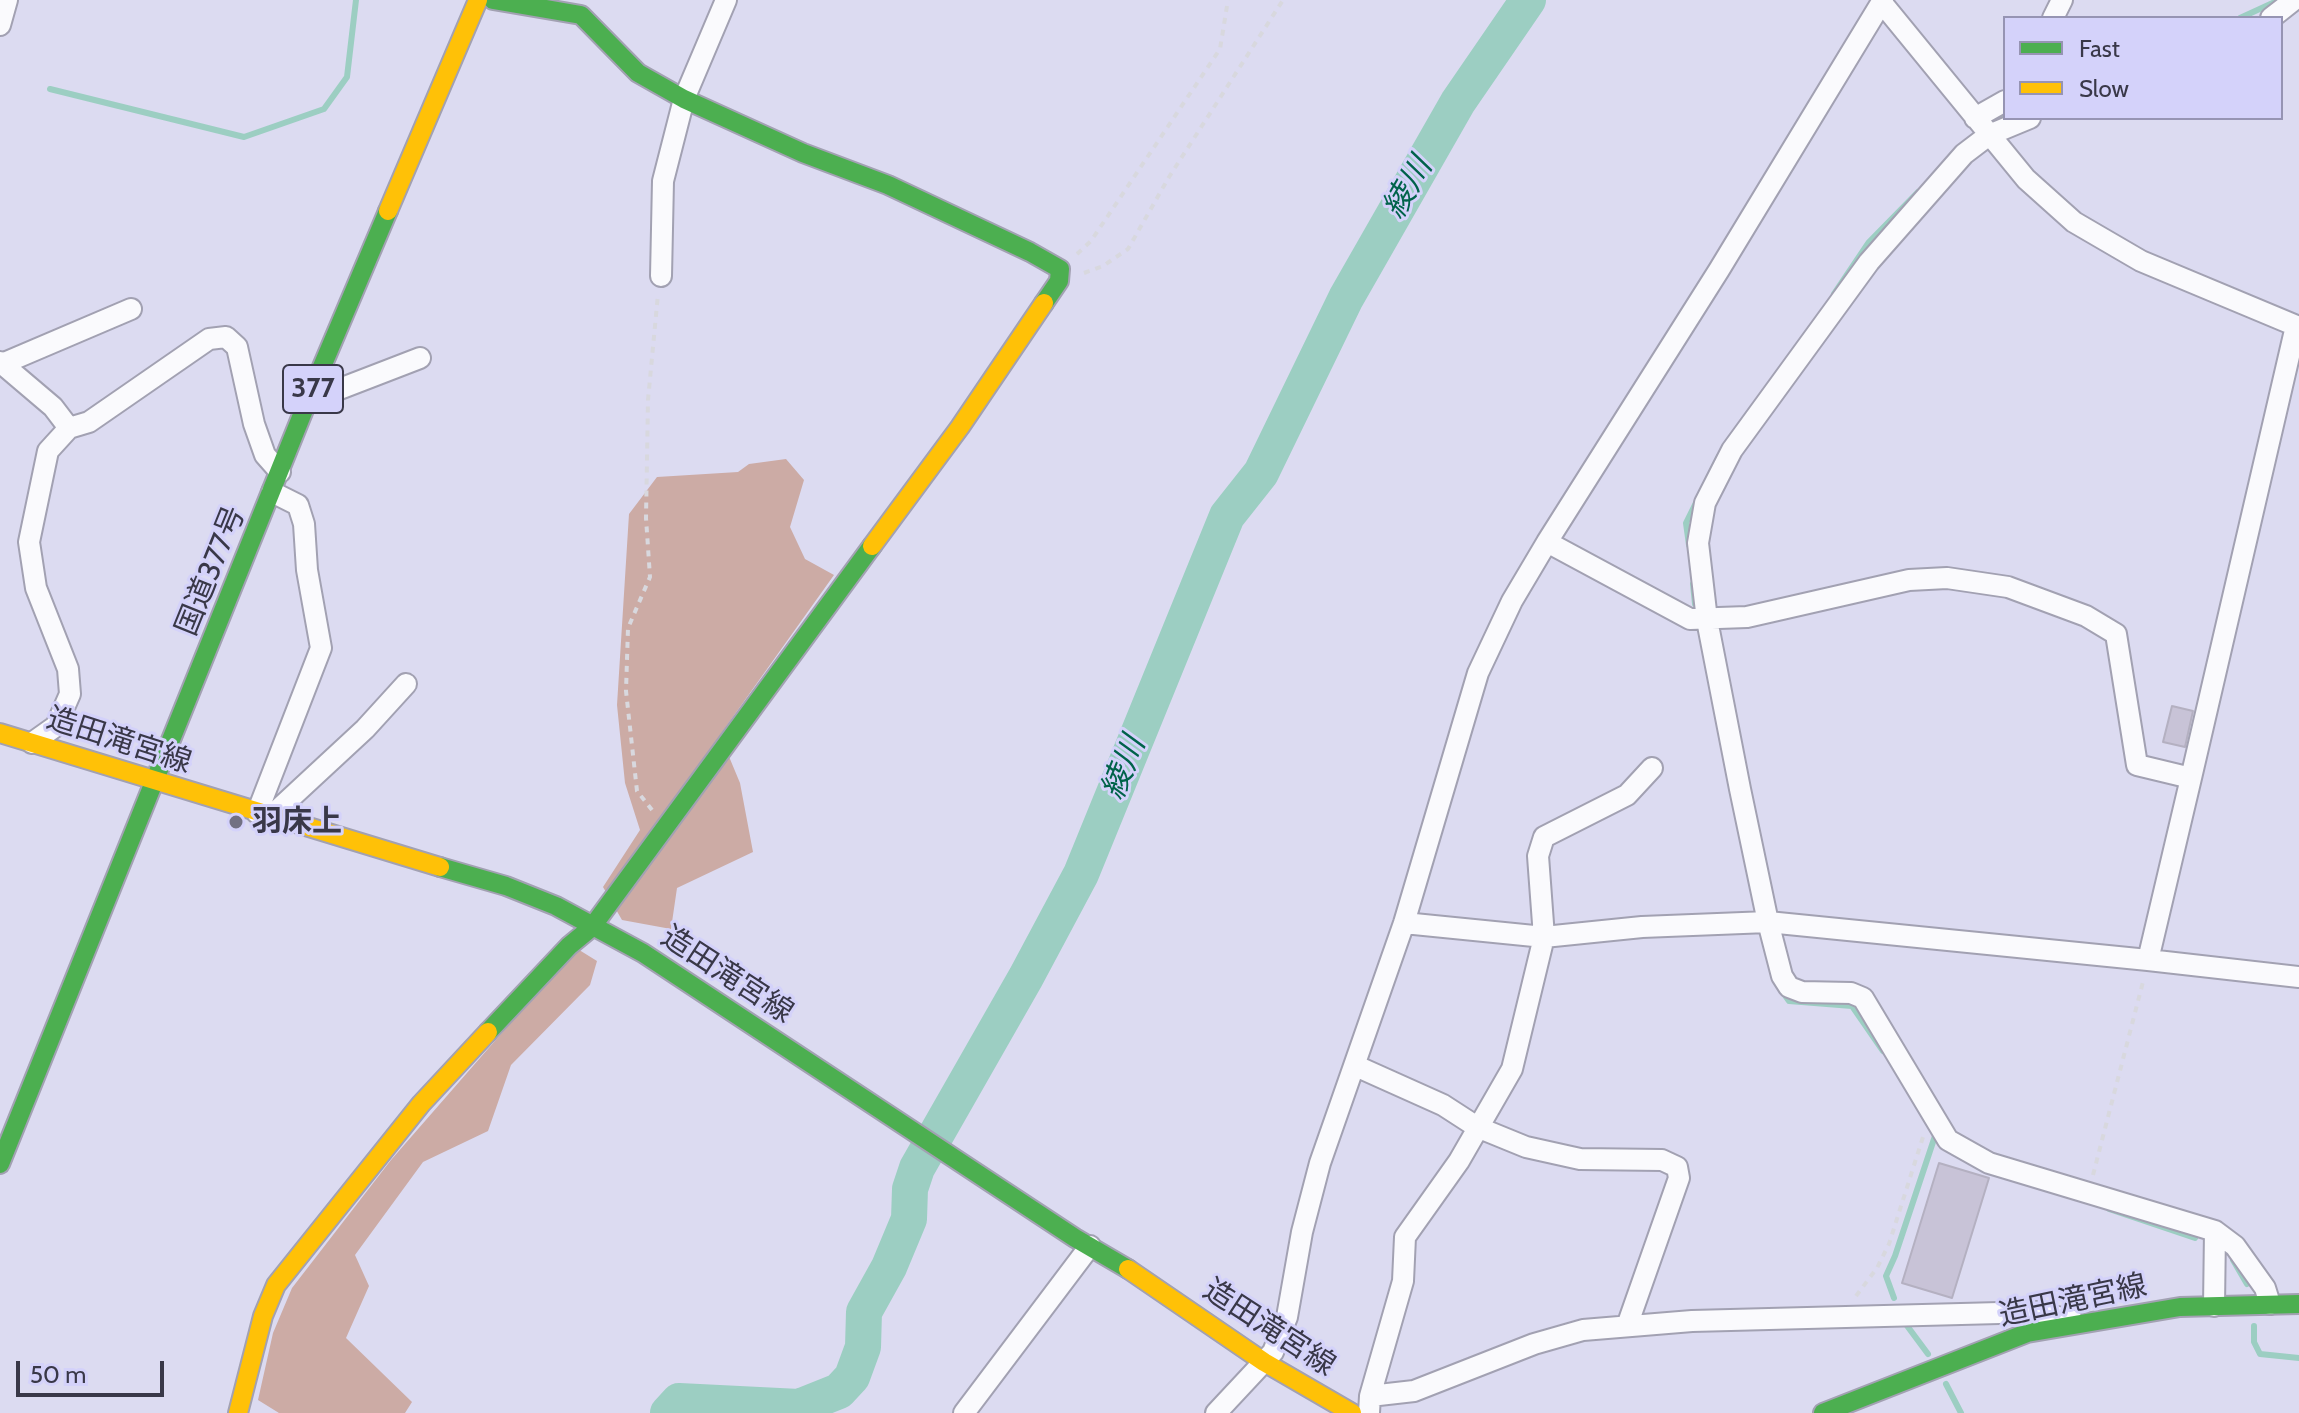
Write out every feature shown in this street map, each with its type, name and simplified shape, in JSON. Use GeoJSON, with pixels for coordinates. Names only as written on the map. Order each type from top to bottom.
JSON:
{"type":"FeatureCollection","features":[{"type":"Feature","properties":{"kind":"main road","name":"国道377号"},"geometry":{"type":"LineString","coordinates":[[0,1164],[310,395],[478,0]]}},
{"type":"Feature","properties":{"kind":"main road"},"geometry":{"type":"LineString","coordinates":[[238,1413],[263,1316],[276,1285],[421,1104],[569,946],[592,927],[960,427],[1059,275],[888,185],[803,153],[684,99],[638,73],[581,15],[493,0]]}},
{"type":"Feature","properties":{"kind":"main road","name":"造田滝宮線"},"geometry":{"type":"LineString","coordinates":[[0,733],[506,886],[556,906],[643,953],[1264,1362],[1352,1413]]}},
{"type":"Feature","properties":{"kind":"main road","name":"造田滝宮線"},"geometry":{"type":"LineString","coordinates":[[1823,1413],[2027,1333],[2127,1313],[2214,1306],[2299,1304]]}},
{"type":"Feature","properties":{"kind":"street"},"geometry":{"type":"LineString","coordinates":[[0,25],[7,0]]}},
{"type":"Feature","properties":{"kind":"street"},"geometry":{"type":"LineString","coordinates":[[661,276],[663,181],[684,99],[726,0]]}},
{"type":"Feature","properties":{"kind":"street"},"geometry":{"type":"LineString","coordinates":[[2274,16],[2294,0]]}},
{"type":"Feature","properties":{"kind":"street"},"geometry":{"type":"LineString","coordinates":[[1216,1413],[1273,1352],[1287,1317],[1302,1232],[1320,1163],[1404,923],[1478,673],[1512,601],[1883,2],[2026,179],[2074,222],[2141,261],[2298,326],[2148,960]]}},
{"type":"Feature","properties":{"kind":"street"},"geometry":{"type":"LineString","coordinates":[[1975,118],[2003,102]]}},
{"type":"Feature","properties":{"kind":"street"},"geometry":{"type":"LineString","coordinates":[[2025,120],[1989,135],[1964,154],[1869,262],[1732,450],[1705,503],[1698,543],[1707,620],[1768,922],[1782,976],[1789,987],[1802,992],[1851,993],[1863,998],[1934,1122],[1948,1140],[1989,1163],[2215,1231],[2235,1246],[2265,1288],[2270,1304]]}},
{"type":"Feature","properties":{"kind":"street"},"geometry":{"type":"LineString","coordinates":[[69,428],[53,407],[1,363],[131,309]]}},
{"type":"Feature","properties":{"kind":"street"},"geometry":{"type":"LineString","coordinates":[[32,743],[56,726],[70,694],[68,669],[36,588],[29,542],[48,451],[69,428],[89,422],[209,339],[226,337],[237,347],[254,424],[265,455],[280,472]]}},
{"type":"Feature","properties":{"kind":"street"},"geometry":{"type":"LineString","coordinates":[[310,395],[337,390],[420,358]]}},
{"type":"Feature","properties":{"kind":"street"},"geometry":{"type":"LineString","coordinates":[[264,815],[321,648],[307,570],[304,524],[298,505],[272,492]]}},
{"type":"Feature","properties":{"kind":"street"},"geometry":{"type":"LineString","coordinates":[[1547,542],[1690,619],[1747,617],[1909,580],[1947,578],[2008,587],[2086,616],[2116,634],[2137,765],[2191,778]]}},
{"type":"Feature","properties":{"kind":"street"},"geometry":{"type":"LineString","coordinates":[[264,815],[365,729],[406,684]]}},
{"type":"Feature","properties":{"kind":"street"},"geometry":{"type":"LineString","coordinates":[[1370,1405],[1403,1281],[1405,1237],[1459,1161],[1512,1069],[1544,937],[1538,856],[1544,837],[1627,795],[1652,768]]}},
{"type":"Feature","properties":{"kind":"street"},"geometry":{"type":"LineString","coordinates":[[1404,923],[1544,937],[1642,927],[1768,922],[2299,977]]}},
{"type":"Feature","properties":{"kind":"street"},"geometry":{"type":"LineString","coordinates":[[1356,1066],[1443,1105],[1477,1127],[1526,1147],[1580,1159],[1662,1160],[1677,1167],[1679,1178],[1627,1326]]}},
{"type":"Feature","properties":{"kind":"street"},"geometry":{"type":"LineString","coordinates":[[2214,1306],[2215,1231]]}},
{"type":"Feature","properties":{"kind":"street"},"geometry":{"type":"LineString","coordinates":[[964,1413],[1089,1245]]}},
{"type":"Feature","properties":{"kind":"street"},"geometry":{"type":"LineString","coordinates":[[1370,1405],[1534,1344],[1583,1330],[1840,1316],[2038,1312],[2076,1322]]}},
{"type":"Feature","properties":{"kind":"path"},"geometry":{"type":"LineString","coordinates":[[1059,275],[1091,241],[1220,49],[1228,0]]}},
{"type":"Feature","properties":{"kind":"path"},"geometry":{"type":"LineString","coordinates":[[1059,275],[1103,266],[1128,249],[1169,177],[1283,0]]}},
{"type":"Feature","properties":{"kind":"path"},"geometry":{"type":"LineString","coordinates":[[661,276],[648,400],[646,518],[650,577],[628,628],[626,691],[637,791],[666,828]]}},
{"type":"Feature","properties":{"kind":"path"},"geometry":{"type":"LineString","coordinates":[[2096,1197],[2093,1176],[2148,960]]}},
{"type":"Feature","properties":{"kind":"path"},"geometry":{"type":"LineString","coordinates":[[1840,1316],[1877,1268],[1889,1244],[1923,1136],[1934,1122]]}},
{"type":"Feature","properties":{"kind":"shaded area"},"geometry":{"type":"Polygon","coordinates":[[[786,459],[804,480],[790,527],[805,559],[834,575],[720,735],[740,783],[753,852],[677,888],[671,929],[622,920],[603,887],[640,830],[625,783],[617,705],[629,514],[657,477],[738,472],[749,464],[786,459]]]}},
{"type":"Feature","properties":{"kind":"shaded area"},"geometry":{"type":"Polygon","coordinates":[[[576,948],[597,961],[590,985],[511,1065],[488,1131],[423,1162],[355,1255],[369,1286],[346,1338],[412,1402],[405,1413],[279,1413],[258,1400],[273,1333],[292,1288],[391,1160],[576,948]]]}},
{"type":"Feature","properties":{"kind":"building"},"geometry":{"type":"Polygon","coordinates":[[[2172,706],[2193,711],[2185,747],[2163,742],[2172,706]]]}},
{"type":"Feature","properties":{"kind":"building"},"geometry":{"type":"Polygon","coordinates":[[[1939,1163],[1989,1178],[1952,1298],[1902,1283],[1939,1163]]]}},
{"type":"Feature","properties":{"kind":"waterway"},"geometry":{"type":"LineString","coordinates":[[50,89],[244,137],[324,109],[347,77],[356,0]]}},
{"type":"Feature","properties":{"kind":"waterway","name":"綾川"},"geometry":{"type":"LineString","coordinates":[[668,1413],[679,1401],[799,1407],[839,1391],[852,1377],[863,1347],[864,1312],[889,1267],[909,1219],[910,1189],[917,1168],[1081,874],[1227,516],[1261,473],[1346,298],[1458,102],[1528,0]]}},
{"type":"Feature","properties":{"kind":"waterway"},"geometry":{"type":"LineString","coordinates":[[2244,16],[2277,1]]}},
{"type":"Feature","properties":{"kind":"waterway"},"geometry":{"type":"LineString","coordinates":[[1992,121],[2003,117]]}},
{"type":"Feature","properties":{"kind":"waterway"},"geometry":{"type":"LineString","coordinates":[[1834,294],[1869,242],[1918,192]]}},
{"type":"Feature","properties":{"kind":"waterway"},"geometry":{"type":"LineString","coordinates":[[1689,545],[1686,523],[1719,456]]}},
{"type":"Feature","properties":{"kind":"waterway"},"geometry":{"type":"LineString","coordinates":[[1693,584],[1695,604]]}},
{"type":"Feature","properties":{"kind":"waterway"},"geometry":{"type":"LineString","coordinates":[[1779,987],[1789,1001],[1852,1006],[1883,1051]]}},
{"type":"Feature","properties":{"kind":"waterway"},"geometry":{"type":"LineString","coordinates":[[1894,1298],[1886,1276],[1935,1136]]}},
{"type":"Feature","properties":{"kind":"waterway"},"geometry":{"type":"LineString","coordinates":[[2109,1209],[2195,1238]]}},
{"type":"Feature","properties":{"kind":"waterway"},"geometry":{"type":"LineString","coordinates":[[2233,1260],[2247,1284]]}},
{"type":"Feature","properties":{"kind":"waterway"},"geometry":{"type":"LineString","coordinates":[[1905,1323],[1928,1354]]}},
{"type":"Feature","properties":{"kind":"waterway"},"geometry":{"type":"LineString","coordinates":[[2254,1326],[2254,1342],[2260,1354],[2299,1358]]}},
{"type":"Feature","properties":{"kind":"waterway"},"geometry":{"type":"LineString","coordinates":[[1946,1384],[1961,1413]]}},
{"type":"Feature","properties":{"kind":"traffic: fast"},"geometry":{"type":"LineString","coordinates":[[493,0],[581,15],[638,73],[684,99],[803,153],[888,185],[1030,252],[1060,269],[1059,281],[1044,303]]}},
{"type":"Feature","properties":{"kind":"traffic: fast"},"geometry":{"type":"LineString","coordinates":[[0,1164],[310,395],[388,211]]}},
{"type":"Feature","properties":{"kind":"traffic: fast"},"geometry":{"type":"LineString","coordinates":[[488,1032],[569,946],[592,927],[872,546]]}},
{"type":"Feature","properties":{"kind":"traffic: fast"},"geometry":{"type":"LineString","coordinates":[[440,867],[506,886],[556,906],[643,953],[1075,1238],[1128,1269]]}},
{"type":"Feature","properties":{"kind":"traffic: fast"},"geometry":{"type":"LineString","coordinates":[[1823,1413],[2027,1333],[2180,1307],[2299,1304]]}},
{"type":"Feature","properties":{"kind":"traffic: slow"},"geometry":{"type":"LineString","coordinates":[[388,211],[478,0]]}},
{"type":"Feature","properties":{"kind":"traffic: slow"},"geometry":{"type":"LineString","coordinates":[[872,546],[960,427],[1044,303]]}},
{"type":"Feature","properties":{"kind":"traffic: slow"},"geometry":{"type":"LineString","coordinates":[[0,733],[440,867]]}},
{"type":"Feature","properties":{"kind":"traffic: slow"},"geometry":{"type":"LineString","coordinates":[[238,1413],[263,1316],[276,1285],[421,1104],[488,1032]]}},
{"type":"Feature","properties":{"kind":"traffic: slow"},"geometry":{"type":"LineString","coordinates":[[1128,1269],[1264,1362],[1352,1413]]}},
{"type":"Feature","properties":{"kind":"place","name":"羽床上"},"geometry":{"type":"Point","coordinates":[236,822]}}]}
